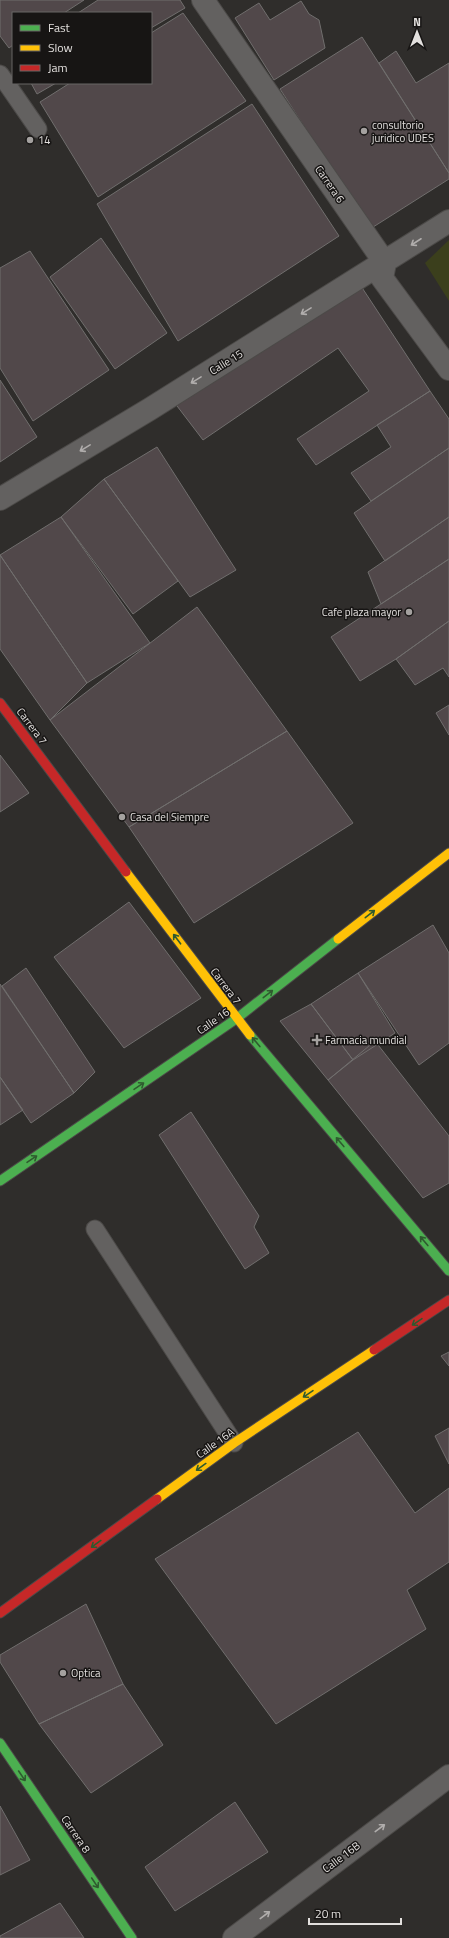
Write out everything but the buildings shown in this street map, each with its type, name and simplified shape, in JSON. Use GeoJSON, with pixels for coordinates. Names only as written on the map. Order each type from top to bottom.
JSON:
{"type":"FeatureCollection","features":[{"type":"Feature","properties":{"kind":"street","name":"Carrera 6"},"geometry":{"type":"LineString","coordinates":[[203,0],[384,263]]}},
{"type":"Feature","properties":{"kind":"street","name":"Calle 15"},"geometry":{"type":"LineString","coordinates":[[0,499],[150,409],[384,263],[449,220]]}},
{"type":"Feature","properties":{"kind":"street"},"geometry":{"type":"LineString","coordinates":[[384,263],[382,278],[449,369]]}},
{"type":"Feature","properties":{"kind":"street","name":"Carrera 7"},"geometry":{"type":"LineString","coordinates":[[0,703],[236,1019],[449,1271]]}},
{"type":"Feature","properties":{"kind":"street","name":"Calle 16"},"geometry":{"type":"LineString","coordinates":[[0,1182],[236,1019],[449,853]]}},
{"type":"Feature","properties":{"kind":"street","name":"Calle 16A"},"geometry":{"type":"LineString","coordinates":[[0,1613],[234,1443],[449,1300]]}},
{"type":"Feature","properties":{"kind":"street","name":"Carrera 8"},"geometry":{"type":"LineString","coordinates":[[0,1743],[132,1938]]}},
{"type":"Feature","properties":{"kind":"street","name":"Calle 16B"},"geometry":{"type":"LineString","coordinates":[[234,1938],[449,1776]]}},
{"type":"Feature","properties":{"kind":"lane"},"geometry":{"type":"LineString","coordinates":[[0,74],[38,129]]}},
{"type":"Feature","properties":{"kind":"lane"},"geometry":{"type":"LineString","coordinates":[[95,1229],[234,1443]]}},
{"type":"Feature","properties":{"kind":"green space"},"geometry":{"type":"Polygon","coordinates":[[[449,240],[449,301],[425,263],[449,240]]]}},
{"type":"Feature","properties":{"kind":"traffic: fast"},"geometry":{"type":"LineString","coordinates":[[0,1181],[236,1019],[338,939]]}},
{"type":"Feature","properties":{"kind":"traffic: fast"},"geometry":{"type":"LineString","coordinates":[[250,1035],[449,1271]]}},
{"type":"Feature","properties":{"kind":"traffic: fast"},"geometry":{"type":"LineString","coordinates":[[0,1743],[132,1938]]}},
{"type":"Feature","properties":{"kind":"traffic: slow"},"geometry":{"type":"LineString","coordinates":[[338,939],[449,853]]}},
{"type":"Feature","properties":{"kind":"traffic: slow"},"geometry":{"type":"LineString","coordinates":[[126,872],[250,1035]]}},
{"type":"Feature","properties":{"kind":"traffic: slow"},"geometry":{"type":"LineString","coordinates":[[157,1499],[234,1443],[374,1350]]}},
{"type":"Feature","properties":{"kind":"traffic: jam"},"geometry":{"type":"LineString","coordinates":[[0,703],[126,872]]}},
{"type":"Feature","properties":{"kind":"traffic: jam"},"geometry":{"type":"LineString","coordinates":[[374,1350],[449,1300]]}},
{"type":"Feature","properties":{"kind":"traffic: jam"},"geometry":{"type":"LineString","coordinates":[[0,1613],[157,1499]]}},
{"type":"Feature","properties":{"kind":"place","name":"consultorio juridico UDES"},"geometry":{"type":"Point","coordinates":[364,131]}},
{"type":"Feature","properties":{"kind":"place","name":"14"},"geometry":{"type":"Point","coordinates":[30,140]}},
{"type":"Feature","properties":{"kind":"place","name":"Cafe plaza mayor"},"geometry":{"type":"Point","coordinates":[409,612]}},
{"type":"Feature","properties":{"kind":"place","name":"Casa del Siempre"},"geometry":{"type":"Point","coordinates":[122,817]}},
{"type":"Feature","properties":{"kind":"place","name":"Farmacia mundial"},"geometry":{"type":"Point","coordinates":[317,1040]}},
{"type":"Feature","properties":{"kind":"place","name":"Optica"},"geometry":{"type":"Point","coordinates":[63,1673]}}]}
